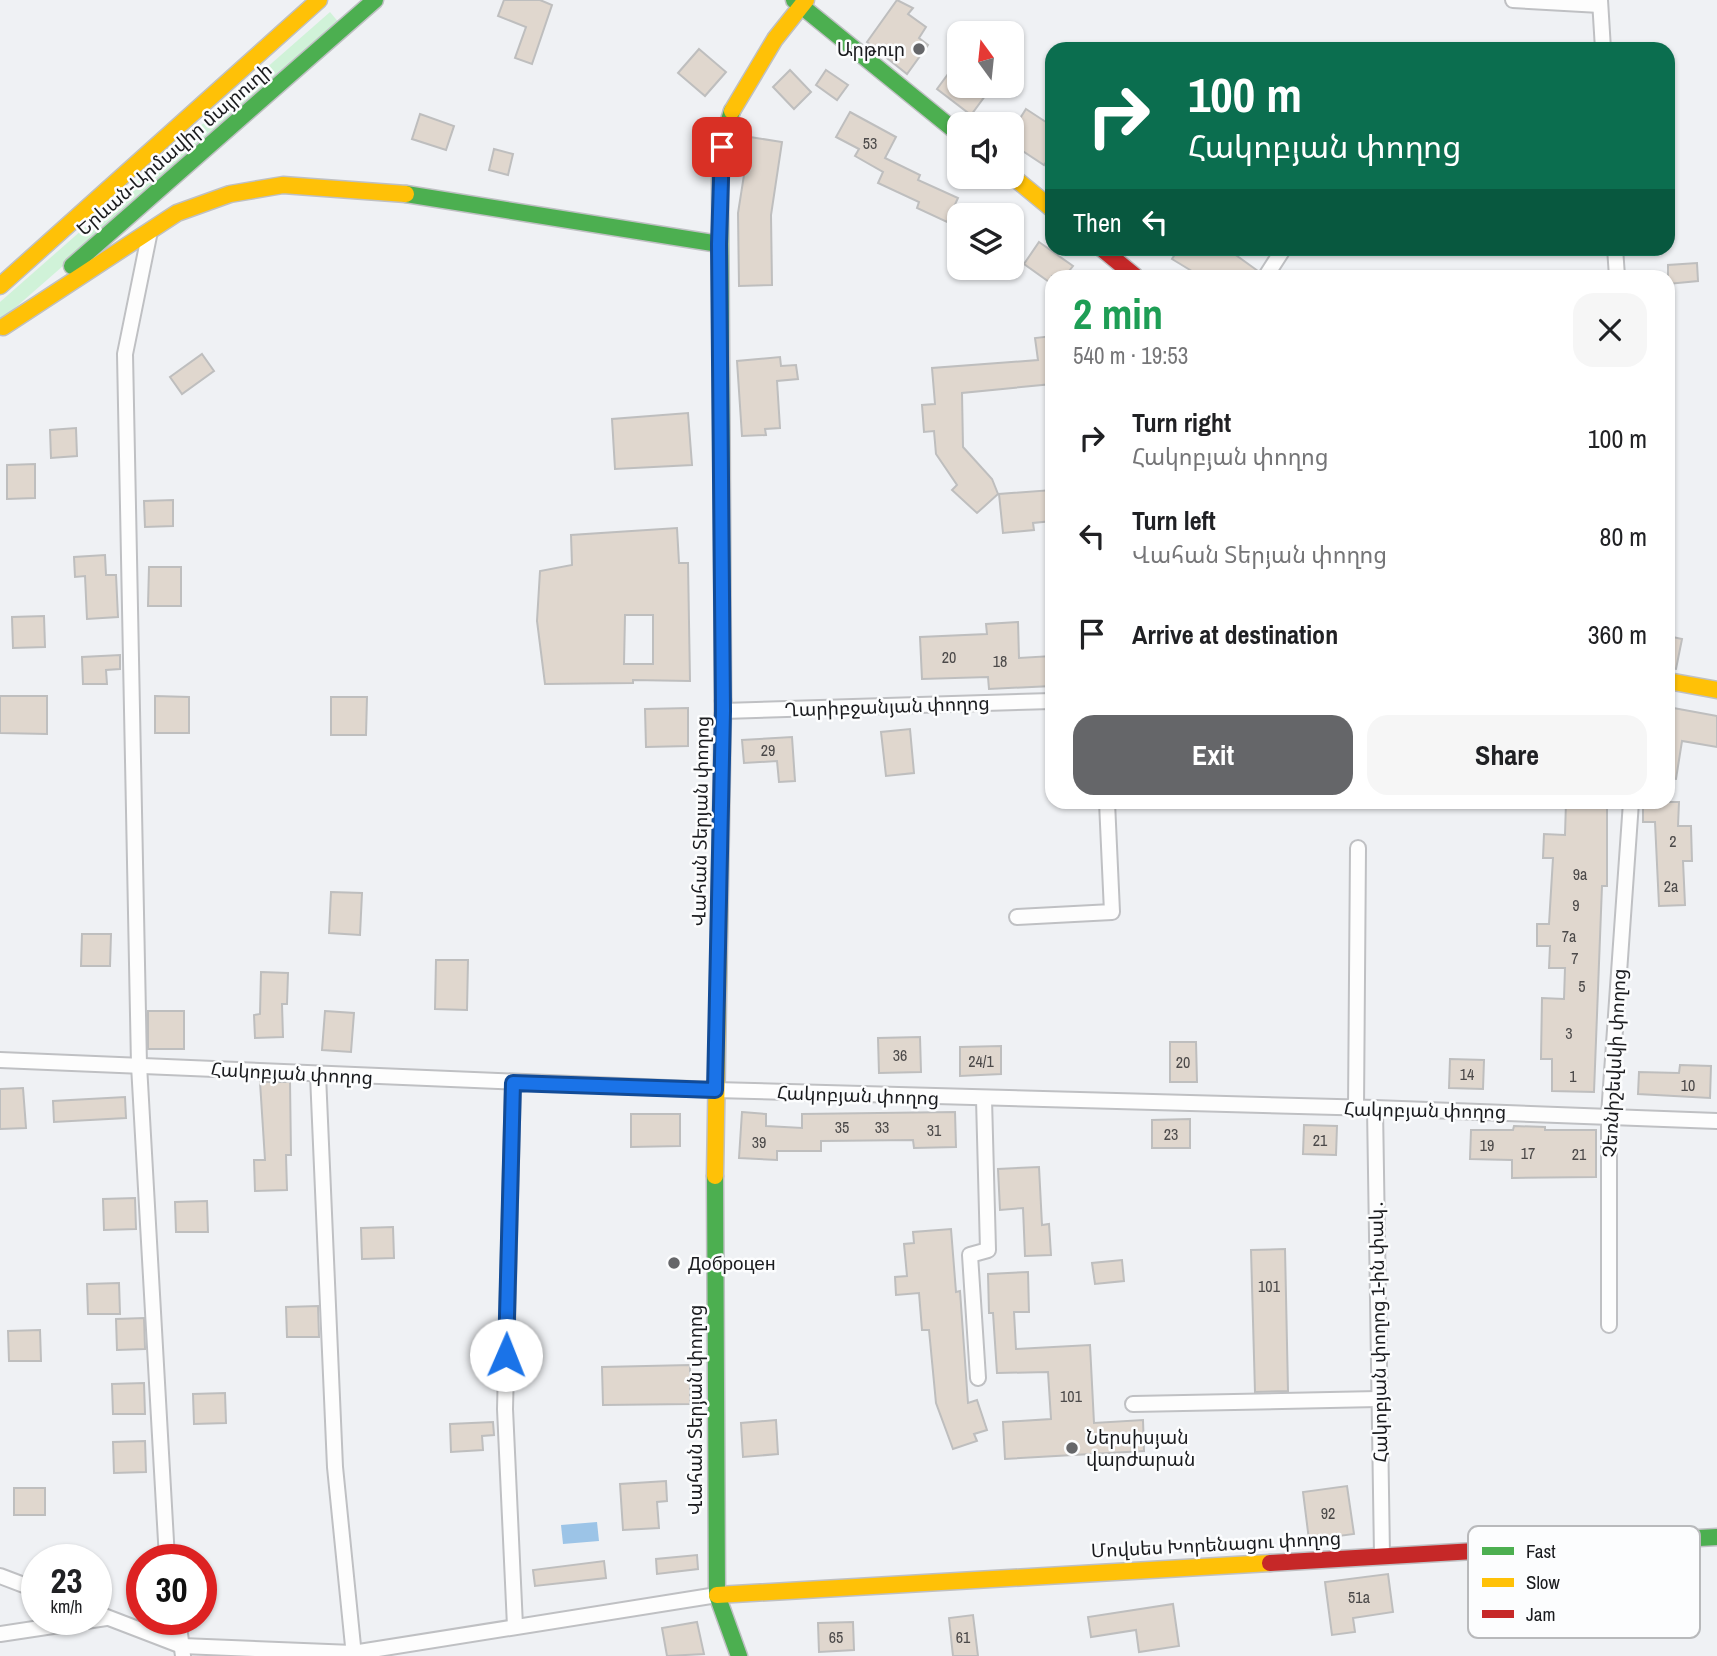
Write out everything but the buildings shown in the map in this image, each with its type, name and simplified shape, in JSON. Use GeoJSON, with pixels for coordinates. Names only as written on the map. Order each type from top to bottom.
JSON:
{"type":"FeatureCollection","features":[{"type":"Feature","properties":{"kind":"main road","name":"Երևան-Արմավիր մայրուղի"},"geometry":{"type":"LineString","coordinates":[[0,286],[319,0]]}},
{"type":"Feature","properties":{"kind":"main road"},"geometry":{"type":"LineString","coordinates":[[332,0],[337,9],[347,15],[358,16]]}},
{"type":"Feature","properties":{"kind":"main road","name":"Երևան-Արմավիր մայրուղի"},"geometry":{"type":"LineString","coordinates":[[1,328],[375,0]]}},
{"type":"Feature","properties":{"kind":"main road"},"geometry":{"type":"LineString","coordinates":[[800,2],[947,124]]}},
{"type":"Feature","properties":{"kind":"main road","name":"Վահան Տերյան փողոց"},"geometry":{"type":"LineString","coordinates":[[739,1656],[717,1595],[715,1090],[723,711],[720,181],[722,147],[728,121],[776,37],[800,2]]}},
{"type":"Feature","properties":{"kind":"main road"},"geometry":{"type":"LineString","coordinates":[[1,328],[177,213],[230,194],[284,185],[410,194],[719,244]]}},
{"type":"Feature","properties":{"kind":"main road"},"geometry":{"type":"LineString","coordinates":[[1024,186],[1045,203]]}},
{"type":"Feature","properties":{"kind":"main road"},"geometry":{"type":"LineString","coordinates":[[1111,256],[1128,270]]}},
{"type":"Feature","properties":{"kind":"main road"},"geometry":{"type":"LineString","coordinates":[[1675,682],[1717,690]]}},
{"type":"Feature","properties":{"kind":"main road","name":"Մովսես Խորենացու փողոց"},"geometry":{"type":"LineString","coordinates":[[717,1595],[1468,1550]]}},
{"type":"Feature","properties":{"kind":"street"},"geometry":{"type":"LineString","coordinates":[[1513,0],[1600,2],[1603,42]]}},
{"type":"Feature","properties":{"kind":"street"},"geometry":{"type":"LineString","coordinates":[[150,231],[125,354],[139,1065],[166,1544]]}},
{"type":"Feature","properties":{"kind":"street","name":"Ղարիբջանյան փողոց"},"geometry":{"type":"LineString","coordinates":[[723,711],[1045,701]]}},
{"type":"Feature","properties":{"kind":"street"},"geometry":{"type":"LineString","coordinates":[[1017,917],[1112,912],[1107,809]]}},
{"type":"Feature","properties":{"kind":"street","name":"Չեռնիշեվսկի փողոց"},"geometry":{"type":"LineString","coordinates":[[1609,1325],[1609,1115],[1631,809]]}},
{"type":"Feature","properties":{"kind":"street"},"geometry":{"type":"LineString","coordinates":[[1356,1109],[1358,848]]}},
{"type":"Feature","properties":{"kind":"street","name":"Հակոբյան փողոց"},"geometry":{"type":"LineString","coordinates":[[0,1060],[513,1083],[984,1099],[1609,1115],[1717,1121]]}},
{"type":"Feature","properties":{"kind":"street"},"geometry":{"type":"LineString","coordinates":[[318,1075],[335,1467],[354,1655]]}},
{"type":"Feature","properties":{"kind":"street"},"geometry":{"type":"LineString","coordinates":[[513,1083],[505,1409],[515,1626]]}},
{"type":"Feature","properties":{"kind":"street"},"geometry":{"type":"LineString","coordinates":[[978,1378],[970,1255],[988,1250],[984,1099]]}},
{"type":"Feature","properties":{"kind":"street","name":"Հակոբյան փողոց 1-ին փակ․"},"geometry":{"type":"LineString","coordinates":[[1375,1108],[1382,1555]]}},
{"type":"Feature","properties":{"kind":"street"},"geometry":{"type":"LineString","coordinates":[[1133,1404],[1378,1399]]}},
{"type":"Feature","properties":{"kind":"street"},"geometry":{"type":"LineString","coordinates":[[0,1576],[21,1584]]}},
{"type":"Feature","properties":{"kind":"street"},"geometry":{"type":"LineString","coordinates":[[112,1619],[183,1651],[354,1655],[515,1626],[717,1595]]}},
{"type":"Feature","properties":{"kind":"street"},"geometry":{"type":"LineString","coordinates":[[0,1634],[21,1630]]}},
{"type":"Feature","properties":{"kind":"green space"},"geometry":{"type":"Polygon","coordinates":[[[330,12],[340,24],[0,321],[0,302],[330,12]]]}},
{"type":"Feature","properties":{"kind":"water"},"geometry":{"type":"Polygon","coordinates":[[[597,1522],[599,1541],[563,1544],[561,1525],[597,1522]]]}},
{"type":"Feature","properties":{"kind":"traffic: fast"},"geometry":{"type":"LineString","coordinates":[[72,266],[375,0]]}},
{"type":"Feature","properties":{"kind":"traffic: fast"},"geometry":{"type":"LineString","coordinates":[[794,0],[947,124]]}},
{"type":"Feature","properties":{"kind":"traffic: fast"},"geometry":{"type":"LineString","coordinates":[[723,701],[720,181],[724,136],[732,111]]}},
{"type":"Feature","properties":{"kind":"traffic: fast"},"geometry":{"type":"LineString","coordinates":[[406,194],[719,244]]}},
{"type":"Feature","properties":{"kind":"traffic: fast"},"geometry":{"type":"LineString","coordinates":[[715,1176],[717,1595],[739,1656]]}},
{"type":"Feature","properties":{"kind":"traffic: fast"},"geometry":{"type":"LineString","coordinates":[[1700,1538],[1717,1537]]}},
{"type":"Feature","properties":{"kind":"traffic: slow"},"geometry":{"type":"LineString","coordinates":[[0,286],[319,0]]}},
{"type":"Feature","properties":{"kind":"traffic: slow"},"geometry":{"type":"LineString","coordinates":[[732,111],[775,39],[806,0]]}},
{"type":"Feature","properties":{"kind":"traffic: slow"},"geometry":{"type":"LineString","coordinates":[[3,327],[177,213],[230,194],[283,185],[406,194]]}},
{"type":"Feature","properties":{"kind":"traffic: slow"},"geometry":{"type":"LineString","coordinates":[[1024,186],[1045,203]]}},
{"type":"Feature","properties":{"kind":"traffic: slow"},"geometry":{"type":"LineString","coordinates":[[1675,682],[1717,690]]}},
{"type":"Feature","properties":{"kind":"traffic: slow"},"geometry":{"type":"LineString","coordinates":[[715,1176],[723,701]]}},
{"type":"Feature","properties":{"kind":"traffic: slow"},"geometry":{"type":"LineString","coordinates":[[717,1595],[1270,1563]]}},
{"type":"Feature","properties":{"kind":"traffic: jam"},"geometry":{"type":"LineString","coordinates":[[1111,256],[1128,270]]}},
{"type":"Feature","properties":{"kind":"traffic: jam"},"geometry":{"type":"LineString","coordinates":[[1270,1563],[1468,1551]]}},
{"type":"Feature","properties":{"kind":"place","name":"Արթուր"},"geometry":{"type":"Point","coordinates":[919,49]}},
{"type":"Feature","properties":{"kind":"place","name":"Доброцен"},"geometry":{"type":"Point","coordinates":[674,1263]}},
{"type":"Feature","properties":{"kind":"place","name":"Ներսիսյան վարժարան"},"geometry":{"type":"Point","coordinates":[1072,1448]}},
{"type":"Feature","properties":{"kind":"route"},"geometry":{"type":"LineString","coordinates":[[506,1355],[513,1083],[715,1090],[723,711],[719,244],[722,147]]}}]}
